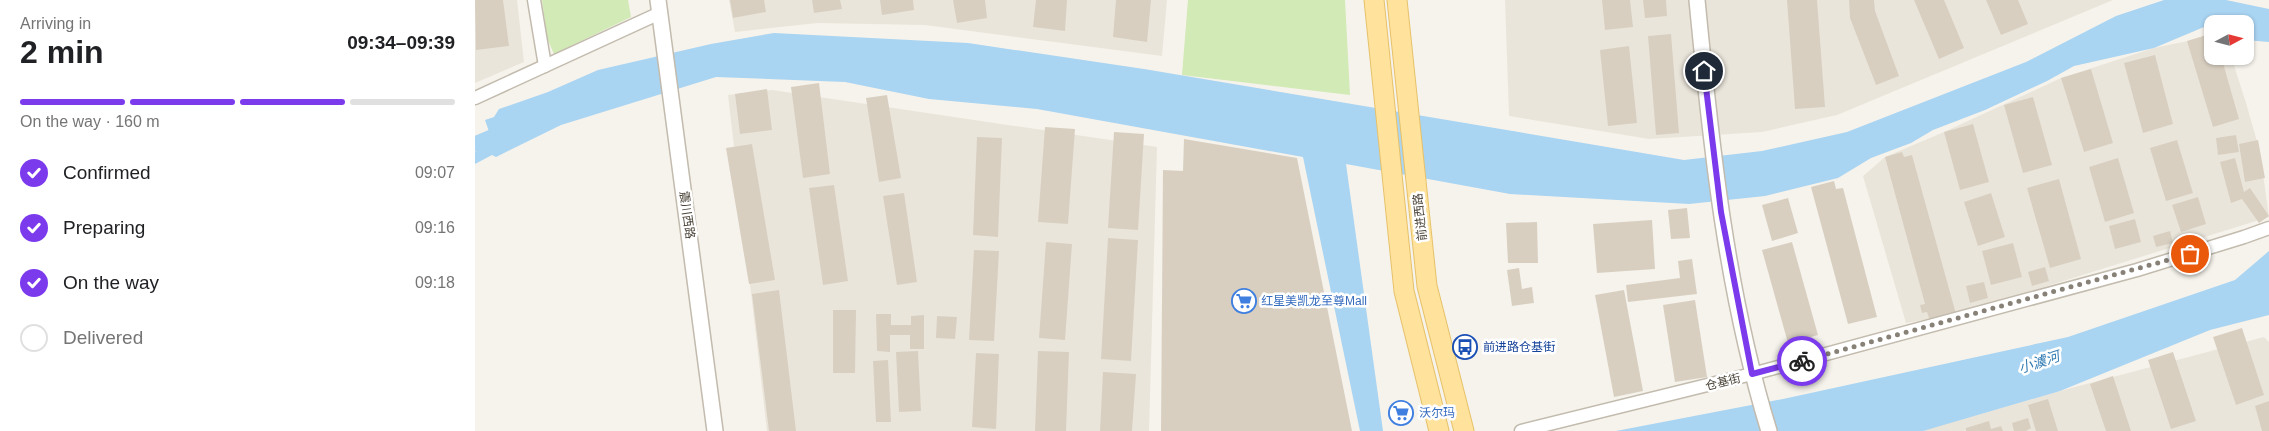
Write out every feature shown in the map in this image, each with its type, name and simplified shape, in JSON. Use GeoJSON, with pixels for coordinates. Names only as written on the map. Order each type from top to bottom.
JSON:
{"type":"FeatureCollection","features":[{"type":"Feature","properties":{"kind":"main road","name":"前进西路"},"geometry":{"type":"LineString","coordinates":[[1374,0],[1404,290],[1439,431]]}},
{"type":"Feature","properties":{"kind":"main road","name":"前进西路"},"geometry":{"type":"LineString","coordinates":[[1397,0],[1427,286],[1464,431]]}},
{"type":"Feature","properties":{"kind":"street"},"geometry":{"type":"LineString","coordinates":[[534,0],[545,66]]}},
{"type":"Feature","properties":{"kind":"street"},"geometry":{"type":"LineString","coordinates":[[1697,0],[1711,142],[1721,212],[1752,374],[1769,431]]}},
{"type":"Feature","properties":{"kind":"street"},"geometry":{"type":"LineString","coordinates":[[475,98],[545,66],[659,7]]}},
{"type":"Feature","properties":{"kind":"street","name":"震川西路"},"geometry":{"type":"LineString","coordinates":[[659,7],[715,431]]}},
{"type":"Feature","properties":{"kind":"street","name":"仓基街"},"geometry":{"type":"LineString","coordinates":[[1521,431],[1752,374],[2137,270],[2269,228]]}},
{"type":"Feature","properties":{"kind":"shaded area"},"geometry":{"type":"Polygon","coordinates":[[[475,0],[517,0],[524,62],[475,83],[475,0]]]}},
{"type":"Feature","properties":{"kind":"shaded area"},"geometry":{"type":"Polygon","coordinates":[[[729,0],[1167,0],[1162,56],[925,25],[817,23],[735,32],[729,0]]]}},
{"type":"Feature","properties":{"kind":"shaded area"},"geometry":{"type":"Polygon","coordinates":[[[1505,0],[2113,0],[1837,115],[1762,132],[1649,139],[1509,116],[1505,0]]]}},
{"type":"Feature","properties":{"kind":"shaded area"},"geometry":{"type":"Polygon","coordinates":[[[2204,38],[2204,65],[2234,65],[2260,152],[2269,217],[1957,314],[1906,323],[1863,176],[1885,157],[2061,78],[2154,48],[2204,38]]]}},
{"type":"Feature","properties":{"kind":"shaded area"},"geometry":{"type":"Polygon","coordinates":[[[772,90],[1157,147],[1149,431],[767,431],[728,95],[772,90]]]}},
{"type":"Feature","properties":{"kind":"shaded area"},"geometry":{"type":"Polygon","coordinates":[[[2264,337],[2269,342],[2269,431],[1921,431],[2060,391],[2264,337]]]}},
{"type":"Feature","properties":{"kind":"green space"},"geometry":{"type":"Polygon","coordinates":[[[542,0],[628,0],[631,17],[554,54],[547,38],[542,0]]]}},
{"type":"Feature","properties":{"kind":"green space"},"geometry":{"type":"Polygon","coordinates":[[[1188,0],[1345,0],[1350,95],[1182,75],[1188,0]]]}},
{"type":"Feature","properties":{"kind":"water"},"geometry":{"type":"Polygon","coordinates":[[[2164,0],[2226,0],[2269,9],[2269,42],[2254,41],[2254,15],[2204,15],[2204,27],[2154,48],[2074,66],[1985,110],[1933,130],[1911,143],[1871,158],[1838,178],[1765,196],[1689,204],[1510,194],[1346,164],[1383,431],[1360,431],[1303,157],[1037,109],[929,99],[845,82],[716,77],[561,125],[496,157],[492,155],[475,164],[475,152],[493,143],[485,120],[494,117],[499,109],[548,92],[598,70],[711,44],[774,33],[968,43],[1144,69],[1684,160],[1762,151],[1847,132],[2026,62],[2116,16],[2164,0]]]}},
{"type":"Feature","properties":{"kind":"water","name":"小澞河"},"geometry":{"type":"Polygon","coordinates":[[[2269,251],[2269,315],[2210,330],[2060,391],[1923,431],[1616,431],[1783,399],[2068,337],[2235,280],[2269,251]]]}},
{"type":"Feature","properties":{"kind":"building"},"geometry":{"type":"Polygon","coordinates":[[[475,0],[503,0],[509,46],[476,50],[475,0]]]}},
{"type":"Feature","properties":{"kind":"building"},"geometry":{"type":"Polygon","coordinates":[[[730,0],[764,0],[766,12],[733,18],[730,0]]]}},
{"type":"Feature","properties":{"kind":"building"},"geometry":{"type":"Polygon","coordinates":[[[812,0],[840,0],[842,9],[814,13],[812,0]]]}},
{"type":"Feature","properties":{"kind":"building"},"geometry":{"type":"Polygon","coordinates":[[[880,0],[913,0],[914,10],[882,15],[880,0]]]}},
{"type":"Feature","properties":{"kind":"building"},"geometry":{"type":"Polygon","coordinates":[[[953,0],[985,0],[987,18],[957,23],[953,0]]]}},
{"type":"Feature","properties":{"kind":"building"},"geometry":{"type":"Polygon","coordinates":[[[1036,0],[1067,0],[1065,31],[1033,27],[1036,0]]]}},
{"type":"Feature","properties":{"kind":"building"},"geometry":{"type":"Polygon","coordinates":[[[1116,0],[1151,0],[1147,42],[1113,37],[1116,0]]]}},
{"type":"Feature","properties":{"kind":"building"},"geometry":{"type":"Polygon","coordinates":[[[1602,0],[1630,0],[1633,27],[1605,30],[1602,0]]]}},
{"type":"Feature","properties":{"kind":"building"},"geometry":{"type":"Polygon","coordinates":[[[1643,0],[1666,0],[1667,16],[1645,18],[1643,0]]]}},
{"type":"Feature","properties":{"kind":"building"},"geometry":{"type":"Polygon","coordinates":[[[1787,0],[1817,0],[1825,107],[1795,109],[1787,0]]]}},
{"type":"Feature","properties":{"kind":"building"},"geometry":{"type":"Polygon","coordinates":[[[1849,0],[1874,0],[1875,11],[1899,76],[1876,85],[1850,18],[1849,0]]]}},
{"type":"Feature","properties":{"kind":"building"},"geometry":{"type":"Polygon","coordinates":[[[1914,0],[1944,0],[1964,48],[1939,59],[1914,0]]]}},
{"type":"Feature","properties":{"kind":"building"},"geometry":{"type":"Polygon","coordinates":[[[1986,0],[2018,0],[2028,24],[2001,35],[1986,0]]]}},
{"type":"Feature","properties":{"kind":"building"},"geometry":{"type":"Polygon","coordinates":[[[1671,34],[1679,133],[1656,135],[1648,36],[1671,34]]]}},
{"type":"Feature","properties":{"kind":"building"},"geometry":{"type":"Polygon","coordinates":[[[2204,36],[2204,65],[2224,65],[2239,119],[2213,127],[2187,41],[2204,36]]]}},
{"type":"Feature","properties":{"kind":"building"},"geometry":{"type":"Polygon","coordinates":[[[1629,46],[1637,123],[1608,126],[1600,50],[1629,46]]]}},
{"type":"Feature","properties":{"kind":"building"},"geometry":{"type":"Polygon","coordinates":[[[2155,55],[2173,124],[2143,133],[2124,63],[2155,55]]]}},
{"type":"Feature","properties":{"kind":"building"},"geometry":{"type":"Polygon","coordinates":[[[2091,69],[2113,143],[2084,152],[2061,78],[2091,69]]]}},
{"type":"Feature","properties":{"kind":"building"},"geometry":{"type":"Polygon","coordinates":[[[819,83],[830,174],[803,178],[791,87],[819,83]]]}},
{"type":"Feature","properties":{"kind":"building"},"geometry":{"type":"Polygon","coordinates":[[[767,89],[772,130],[740,134],[735,94],[767,89]]]}},
{"type":"Feature","properties":{"kind":"building"},"geometry":{"type":"Polygon","coordinates":[[[887,95],[901,178],[879,182],[866,98],[887,95]]]}},
{"type":"Feature","properties":{"kind":"building"},"geometry":{"type":"Polygon","coordinates":[[[2033,97],[2052,165],[2023,173],[2004,105],[2033,97]]]}},
{"type":"Feature","properties":{"kind":"building"},"geometry":{"type":"Polygon","coordinates":[[[1973,124],[1989,182],[1960,190],[1944,132],[1973,124]]]}},
{"type":"Feature","properties":{"kind":"building"},"geometry":{"type":"Polygon","coordinates":[[[1045,127],[1075,129],[1068,224],[1038,222],[1045,127]]]}},
{"type":"Feature","properties":{"kind":"building"},"geometry":{"type":"Polygon","coordinates":[[[1114,132],[1144,134],[1138,230],[1108,228],[1114,132]]]}},
{"type":"Feature","properties":{"kind":"building"},"geometry":{"type":"Polygon","coordinates":[[[2236,135],[2239,152],[2218,155],[2216,138],[2236,135]]]}},
{"type":"Feature","properties":{"kind":"building"},"geometry":{"type":"Polygon","coordinates":[[[977,137],[1002,138],[998,237],[973,235],[977,137]]]}},
{"type":"Feature","properties":{"kind":"building","name":"红星美凯龙至尊Mall"},"geometry":{"type":"Polygon","coordinates":[[[1184,139],[1297,158],[1352,431],[1161,431],[1163,170],[1183,171],[1184,139]]]}},
{"type":"Feature","properties":{"kind":"building"},"geometry":{"type":"Polygon","coordinates":[[[2177,140],[2193,193],[2166,201],[2150,148],[2177,140]]]}},
{"type":"Feature","properties":{"kind":"building"},"geometry":{"type":"Polygon","coordinates":[[[2258,140],[2265,178],[2245,182],[2239,144],[2258,140]]]}},
{"type":"Feature","properties":{"kind":"building"},"geometry":{"type":"Polygon","coordinates":[[[752,144],[775,280],[749,284],[726,148],[752,144]]]}},
{"type":"Feature","properties":{"kind":"building"},"geometry":{"type":"Polygon","coordinates":[[[1902,152],[1904,157],[1912,155],[1956,314],[1930,321],[1927,312],[1922,313],[1920,305],[1925,304],[1885,157],[1902,152]]]}},
{"type":"Feature","properties":{"kind":"building"},"geometry":{"type":"Polygon","coordinates":[[[2118,158],[2134,213],[2105,222],[2089,167],[2118,158]]]}},
{"type":"Feature","properties":{"kind":"building"},"geometry":{"type":"Polygon","coordinates":[[[2235,158],[2244,192],[2250,188],[2269,216],[2259,223],[2242,199],[2231,203],[2220,162],[2235,158]]]}},
{"type":"Feature","properties":{"kind":"building"},"geometry":{"type":"Polygon","coordinates":[[[2059,179],[2081,259],[2050,268],[2027,188],[2059,179]]]}},
{"type":"Feature","properties":{"kind":"building"},"geometry":{"type":"Polygon","coordinates":[[[1834,181],[1836,189],[1843,188],[1877,317],[1848,324],[1811,187],[1834,181]]]}},
{"type":"Feature","properties":{"kind":"building"},"geometry":{"type":"Polygon","coordinates":[[[834,185],[848,281],[823,285],[809,188],[834,185]]]}},
{"type":"Feature","properties":{"kind":"building"},"geometry":{"type":"Polygon","coordinates":[[[904,193],[917,282],[897,285],[883,196],[904,193]]]}},
{"type":"Feature","properties":{"kind":"building"},"geometry":{"type":"Polygon","coordinates":[[[1991,193],[2005,237],[1978,246],[1964,202],[1991,193]]]}},
{"type":"Feature","properties":{"kind":"building"},"geometry":{"type":"Polygon","coordinates":[[[2198,197],[2206,224],[2181,232],[2172,205],[2198,197]]]}},
{"type":"Feature","properties":{"kind":"building"},"geometry":{"type":"Polygon","coordinates":[[[1788,198],[1798,233],[1772,241],[1762,205],[1788,198]]]}},
{"type":"Feature","properties":{"kind":"building"},"geometry":{"type":"Polygon","coordinates":[[[1687,208],[1690,238],[1671,239],[1668,210],[1687,208]]]}},
{"type":"Feature","properties":{"kind":"building"},"geometry":{"type":"Polygon","coordinates":[[[2135,219],[2141,242],[2115,249],[2109,226],[2135,219]]]}},
{"type":"Feature","properties":{"kind":"building"},"geometry":{"type":"Polygon","coordinates":[[[1652,220],[1655,269],[1597,273],[1593,224],[1652,220]]]}},
{"type":"Feature","properties":{"kind":"building"},"geometry":{"type":"Polygon","coordinates":[[[1537,222],[1538,263],[1508,263],[1506,223],[1537,222]]]}},
{"type":"Feature","properties":{"kind":"building"},"geometry":{"type":"Polygon","coordinates":[[[2170,231],[2173,243],[2156,247],[2153,236],[2170,231]]]}},
{"type":"Feature","properties":{"kind":"building"},"geometry":{"type":"Polygon","coordinates":[[[1108,238],[1138,240],[1131,361],[1101,359],[1108,238]]]}},
{"type":"Feature","properties":{"kind":"building"},"geometry":{"type":"Polygon","coordinates":[[[1046,242],[1072,244],[1065,340],[1039,338],[1046,242]]]}},
{"type":"Feature","properties":{"kind":"building"},"geometry":{"type":"Polygon","coordinates":[[[1792,242],[1818,335],[1788,343],[1762,250],[1792,242]]]}},
{"type":"Feature","properties":{"kind":"building"},"geometry":{"type":"Polygon","coordinates":[[[2013,243],[2022,277],[1991,285],[1982,251],[2013,243]]]}},
{"type":"Feature","properties":{"kind":"building"},"geometry":{"type":"Polygon","coordinates":[[[974,250],[999,251],[994,341],[969,340],[974,250]]]}},
{"type":"Feature","properties":{"kind":"building"},"geometry":{"type":"Polygon","coordinates":[[[1692,259],[1697,294],[1628,302],[1626,285],[1680,278],[1678,261],[1692,259]]]}},
{"type":"Feature","properties":{"kind":"building"},"geometry":{"type":"Polygon","coordinates":[[[2045,267],[2049,281],[2032,286],[2028,272],[2045,267]]]}},
{"type":"Feature","properties":{"kind":"building"},"geometry":{"type":"Polygon","coordinates":[[[1519,268],[1522,289],[1532,287],[1534,303],[1512,306],[1507,270],[1519,268]]]}},
{"type":"Feature","properties":{"kind":"building"},"geometry":{"type":"Polygon","coordinates":[[[1984,282],[1988,298],[1970,303],[1966,286],[1984,282]]]}},
{"type":"Feature","properties":{"kind":"building"},"geometry":{"type":"Polygon","coordinates":[[[779,290],[796,431],[769,431],[752,294],[779,290]]]}},
{"type":"Feature","properties":{"kind":"building"},"geometry":{"type":"Polygon","coordinates":[[[1624,290],[1643,391],[1614,397],[1595,295],[1624,290]]]}},
{"type":"Feature","properties":{"kind":"building"},"geometry":{"type":"Polygon","coordinates":[[[1695,300],[1707,377],[1675,382],[1663,305],[1695,300]]]}},
{"type":"Feature","properties":{"kind":"building"},"geometry":{"type":"Polygon","coordinates":[[[833,310],[856,310],[855,373],[833,373],[833,310]]]}},
{"type":"Feature","properties":{"kind":"building"},"geometry":{"type":"Polygon","coordinates":[[[876,314],[891,314],[891,325],[911,325],[911,316],[924,315],[924,349],[910,349],[910,335],[890,335],[890,352],[877,351],[876,314]]]}},
{"type":"Feature","properties":{"kind":"building"},"geometry":{"type":"Polygon","coordinates":[[[937,316],[957,317],[955,339],[936,338],[937,316]]]}},
{"type":"Feature","properties":{"kind":"building"},"geometry":{"type":"Polygon","coordinates":[[[2242,328],[2264,395],[2236,405],[2213,337],[2242,328]]]}},
{"type":"Feature","properties":{"kind":"building"},"geometry":{"type":"Polygon","coordinates":[[[918,351],[921,411],[899,412],[896,352],[918,351]]]}},
{"type":"Feature","properties":{"kind":"building"},"geometry":{"type":"Polygon","coordinates":[[[1038,351],[1069,352],[1066,431],[1035,431],[1038,351]]]}},
{"type":"Feature","properties":{"kind":"building"},"geometry":{"type":"Polygon","coordinates":[[[2173,352],[2196,421],[2171,429],[2148,360],[2173,352]]]}},
{"type":"Feature","properties":{"kind":"building"},"geometry":{"type":"Polygon","coordinates":[[[976,353],[999,354],[996,429],[972,427],[976,353]]]}},
{"type":"Feature","properties":{"kind":"building"},"geometry":{"type":"Polygon","coordinates":[[[888,360],[891,422],[876,422],[873,361],[888,360]]]}},
{"type":"Feature","properties":{"kind":"building"},"geometry":{"type":"Polygon","coordinates":[[[1103,372],[1136,374],[1132,431],[1100,431],[1103,372]]]}},
{"type":"Feature","properties":{"kind":"building"},"geometry":{"type":"Polygon","coordinates":[[[2113,376],[2131,431],[2106,431],[2090,384],[2113,376]]]}},
{"type":"Feature","properties":{"kind":"building"},"geometry":{"type":"Polygon","coordinates":[[[2048,399],[2058,431],[2036,431],[2028,405],[2048,399]]]}},
{"type":"Feature","properties":{"kind":"building"},"geometry":{"type":"Polygon","coordinates":[[[2269,401],[2269,431],[2262,431],[2255,406],[2269,401]]]}},
{"type":"Feature","properties":{"kind":"building"},"geometry":{"type":"Polygon","coordinates":[[[2028,418],[2031,428],[2026,431],[2014,431],[2012,423],[2028,418]]]}},
{"type":"Feature","properties":{"kind":"building"},"geometry":{"type":"Polygon","coordinates":[[[1989,421],[1991,429],[2001,426],[2003,431],[1966,431],[1966,428],[1989,421]]]}},
{"type":"Feature","properties":{"kind":"waterway"},"geometry":{"type":"LineString","coordinates":[[475,144],[508,130]]}},
{"type":"Feature","properties":{"kind":"way so far"},"geometry":{"type":"LineString","coordinates":[[1802,361],[2190,254]]}},
{"type":"Feature","properties":{"kind":"place","name":"红星美凯龙至尊Mall"},"geometry":{"type":"Point","coordinates":[1244,301]}},
{"type":"Feature","properties":{"kind":"place","name":"前进路仓基街"},"geometry":{"type":"Point","coordinates":[1465,347]}},
{"type":"Feature","properties":{"kind":"place","name":"沃尔玛"},"geometry":{"type":"Point","coordinates":[1401,413]}},
{"type":"Feature","properties":{"kind":"route"},"geometry":{"type":"LineString","coordinates":[[1704,71],[1711,142],[1721,212],[1752,374],[1802,361]]}}]}
